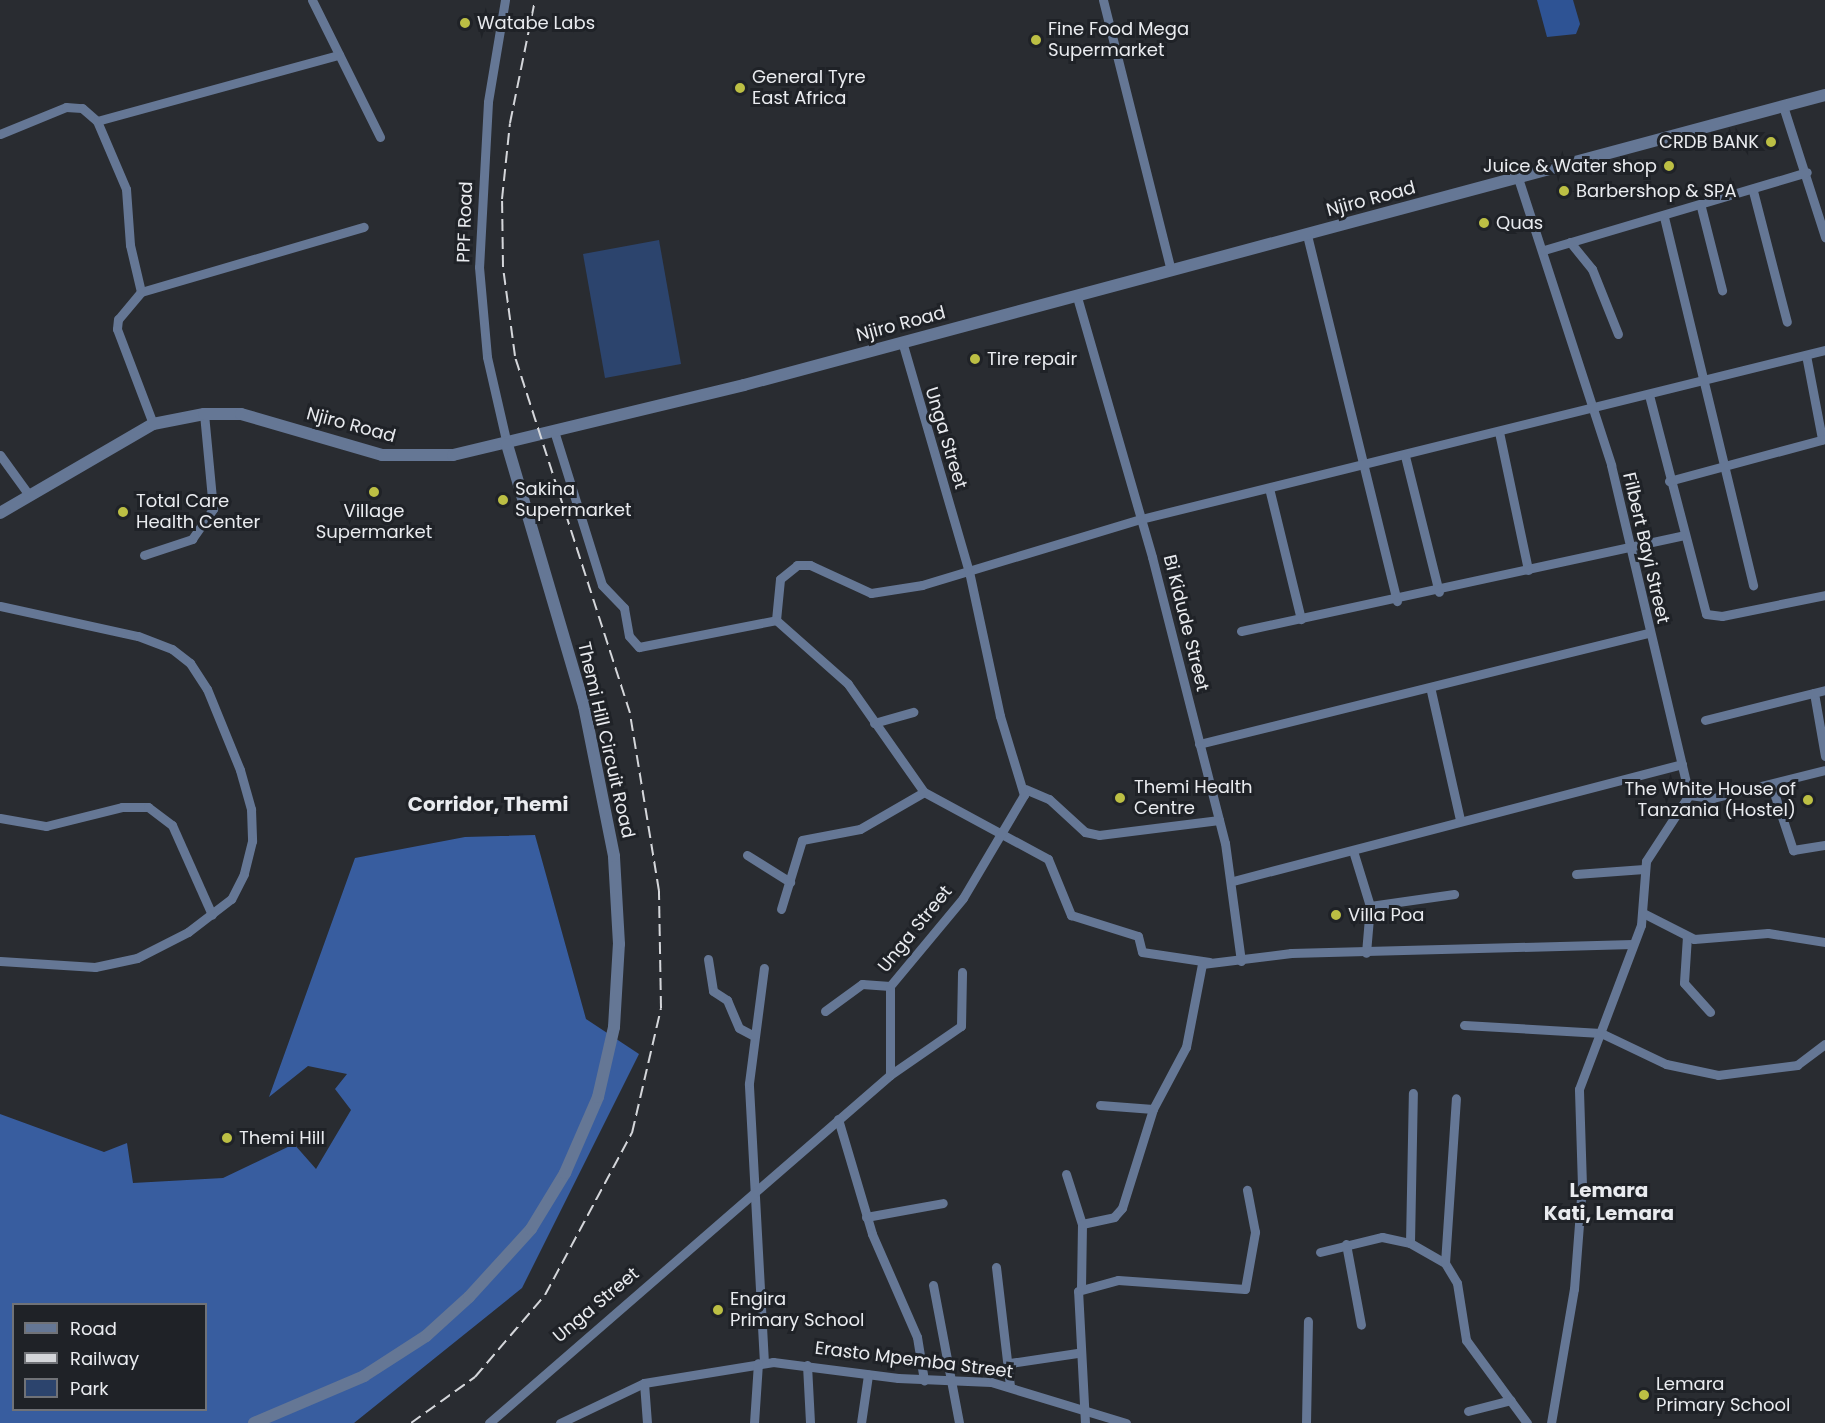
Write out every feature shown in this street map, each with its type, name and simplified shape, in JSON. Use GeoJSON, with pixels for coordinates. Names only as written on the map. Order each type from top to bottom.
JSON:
{"type":"FeatureCollection","features":[{"type":"Feature","properties":{"kind":"street"},"geometry":{"type":"LineString","coordinates":[[312,0],[380,137]]}},
{"type":"Feature","properties":{"kind":"street","name":"PPF Road"},"geometry":{"type":"LineString","coordinates":[[505,0],[488,102],[479,276],[487,357],[507,444]]}},
{"type":"Feature","properties":{"kind":"street"},"geometry":{"type":"LineString","coordinates":[[1103,0],[1171,271]]}},
{"type":"Feature","properties":{"kind":"street"},"geometry":{"type":"LineString","coordinates":[[97,121],[339,55]]}},
{"type":"Feature","properties":{"kind":"street","name":"Njiro Road"},"geometry":{"type":"LineString","coordinates":[[0,513],[153,424],[204,414],[268,420],[382,455],[417,459],[507,444],[555,434],[1077,297],[1825,95]]}},
{"type":"Feature","properties":{"kind":"street"},"geometry":{"type":"LineString","coordinates":[[1783,106],[1807,172],[1825,237]]}},
{"type":"Feature","properties":{"kind":"street"},"geometry":{"type":"LineString","coordinates":[[0,134],[66,107],[82,108],[97,121],[126,189],[130,245],[141,292]]}},
{"type":"Feature","properties":{"kind":"street"},"geometry":{"type":"LineString","coordinates":[[1544,250],[1701,207],[1807,172]]}},
{"type":"Feature","properties":{"kind":"street","name":"Filbert Bayi Street"},"geometry":{"type":"LineString","coordinates":[[1518,178],[1544,250],[1594,407],[1689,795]]}},
{"type":"Feature","properties":{"kind":"street"},"geometry":{"type":"LineString","coordinates":[[1753,191],[1787,322]]}},
{"type":"Feature","properties":{"kind":"street"},"geometry":{"type":"LineString","coordinates":[[1814,194],[1825,191]]}},
{"type":"Feature","properties":{"kind":"street"},"geometry":{"type":"LineString","coordinates":[[1701,207],[1722,290]]}},
{"type":"Feature","properties":{"kind":"street"},"geometry":{"type":"LineString","coordinates":[[1664,217],[1706,381],[1753,585]]}},
{"type":"Feature","properties":{"kind":"street"},"geometry":{"type":"LineString","coordinates":[[153,424],[117,329],[118,319],[141,292],[364,227]]}},
{"type":"Feature","properties":{"kind":"street"},"geometry":{"type":"LineString","coordinates":[[1307,235],[1361,465],[1397,600]]}},
{"type":"Feature","properties":{"kind":"street"},"geometry":{"type":"LineString","coordinates":[[1570,242],[1592,269],[1618,334]]}},
{"type":"Feature","properties":{"kind":"street","name":"Bi Kidude Street"},"geometry":{"type":"LineString","coordinates":[[1077,297],[1142,519],[1219,820],[1233,881],[1241,961]]}},
{"type":"Feature","properties":{"kind":"street","name":"Unga Street"},"geometry":{"type":"LineString","coordinates":[[489,1423],[890,1075],[890,986],[963,898],[996,835],[1024,789],[1000,716],[969,572],[902,342]]}},
{"type":"Feature","properties":{"kind":"street"},"geometry":{"type":"LineString","coordinates":[[776,620],[780,579],[797,565],[810,565],[853,589],[875,593],[969,572],[1142,519],[1405,456],[1825,350]]}},
{"type":"Feature","properties":{"kind":"street"},"geometry":{"type":"LineString","coordinates":[[1669,481],[1824,439],[1806,355]]}},
{"type":"Feature","properties":{"kind":"street"},"geometry":{"type":"LineString","coordinates":[[1649,395],[1700,604],[1710,616],[1825,595]]}},
{"type":"Feature","properties":{"kind":"street"},"geometry":{"type":"LineString","coordinates":[[144,555],[192,538],[209,518],[215,501],[204,414]]}},
{"type":"Feature","properties":{"kind":"street"},"geometry":{"type":"LineString","coordinates":[[1499,432],[1528,570]]}},
{"type":"Feature","properties":{"kind":"street"},"geometry":{"type":"LineString","coordinates":[[555,434],[602,585],[624,608],[636,647],[776,620]]}},
{"type":"Feature","properties":{"kind":"street","name":"Themi Hill Circuit Road"},"geometry":{"type":"LineString","coordinates":[[254,1423],[364,1376],[426,1336],[469,1297],[531,1229],[565,1173],[598,1097],[614,1027],[619,944],[614,856],[584,706],[507,444]]}},
{"type":"Feature","properties":{"kind":"street"},"geometry":{"type":"LineString","coordinates":[[0,455],[29,495]]}},
{"type":"Feature","properties":{"kind":"street"},"geometry":{"type":"LineString","coordinates":[[1405,456],[1439,592]]}},
{"type":"Feature","properties":{"kind":"street"},"geometry":{"type":"LineString","coordinates":[[1269,488],[1301,619]]}},
{"type":"Feature","properties":{"kind":"street"},"geometry":{"type":"LineString","coordinates":[[1241,631],[1439,592],[1682,536]]}},
{"type":"Feature","properties":{"kind":"street"},"geometry":{"type":"LineString","coordinates":[[0,606],[138,636],[172,649],[190,663],[217,711],[251,809],[252,841],[244,874],[231,899],[212,915],[121,964],[0,961]]}},
{"type":"Feature","properties":{"kind":"street"},"geometry":{"type":"LineString","coordinates":[[776,620],[848,684],[924,792],[996,835],[1048,859],[1065,906],[1079,920],[1138,936],[1142,952],[1210,962],[1241,961],[1291,953],[1366,953],[1517,943],[1633,944]]}},
{"type":"Feature","properties":{"kind":"street"},"geometry":{"type":"LineString","coordinates":[[1200,744],[1431,691],[1649,633]]}},
{"type":"Feature","properties":{"kind":"street"},"geometry":{"type":"LineString","coordinates":[[1705,720],[1825,690]]}},
{"type":"Feature","properties":{"kind":"street"},"geometry":{"type":"LineString","coordinates":[[1431,691],[1460,820]]}},
{"type":"Feature","properties":{"kind":"street"},"geometry":{"type":"LineString","coordinates":[[1814,693],[1825,756]]}},
{"type":"Feature","properties":{"kind":"street"},"geometry":{"type":"LineString","coordinates":[[874,723],[913,712]]}},
{"type":"Feature","properties":{"kind":"street"},"geometry":{"type":"LineString","coordinates":[[1233,881],[1354,854],[1460,820],[1682,764]]}},
{"type":"Feature","properties":{"kind":"street"},"geometry":{"type":"LineString","coordinates":[[1551,1423],[1575,1278],[1582,1186],[1579,1089],[1643,913],[1644,869],[1650,850],[1689,795],[1713,798],[1825,770]]}},
{"type":"Feature","properties":{"kind":"street"},"geometry":{"type":"LineString","coordinates":[[1771,784],[1793,850],[1825,845]]}},
{"type":"Feature","properties":{"kind":"street"},"geometry":{"type":"LineString","coordinates":[[1024,789],[1049,799],[1085,832],[1099,835],[1219,820]]}},
{"type":"Feature","properties":{"kind":"street"},"geometry":{"type":"LineString","coordinates":[[781,909],[802,840],[860,829],[924,792]]}},
{"type":"Feature","properties":{"kind":"street"},"geometry":{"type":"LineString","coordinates":[[0,818],[46,826],[122,807],[148,807],[163,814],[176,832],[192,881],[212,915]]}},
{"type":"Feature","properties":{"kind":"street"},"geometry":{"type":"LineString","coordinates":[[1354,854],[1370,906],[1366,953]]}},
{"type":"Feature","properties":{"kind":"street"},"geometry":{"type":"LineString","coordinates":[[747,855],[790,882]]}},
{"type":"Feature","properties":{"kind":"street"},"geometry":{"type":"LineString","coordinates":[[1576,874],[1644,869]]}},
{"type":"Feature","properties":{"kind":"street"},"geometry":{"type":"LineString","coordinates":[[1370,906],[1454,894]]}},
{"type":"Feature","properties":{"kind":"street"},"geometry":{"type":"LineString","coordinates":[[1643,913],[1687,936],[1768,933],[1825,942]]}},
{"type":"Feature","properties":{"kind":"street"},"geometry":{"type":"LineString","coordinates":[[1687,936],[1684,984],[1710,1011]]}},
{"type":"Feature","properties":{"kind":"street"},"geometry":{"type":"LineString","coordinates":[[708,959],[713,991],[728,1000],[739,1028],[752,1035]]}},
{"type":"Feature","properties":{"kind":"street"},"geometry":{"type":"LineString","coordinates":[[1082,1224],[1119,1214],[1153,1109],[1186,1047],[1198,968],[1210,962]]}},
{"type":"Feature","properties":{"kind":"street"},"geometry":{"type":"LineString","coordinates":[[754,1423],[761,1363],[754,1192],[752,1035],[764,968]]}},
{"type":"Feature","properties":{"kind":"street"},"geometry":{"type":"LineString","coordinates":[[890,1075],[961,1026],[962,972]]}},
{"type":"Feature","properties":{"kind":"street"},"geometry":{"type":"LineString","coordinates":[[825,1011],[857,986],[890,986]]}},
{"type":"Feature","properties":{"kind":"street"},"geometry":{"type":"LineString","coordinates":[[1464,1025],[1601,1033],[1666,1064],[1718,1075],[1797,1065],[1825,1044]]}},
{"type":"Feature","properties":{"kind":"street"},"geometry":{"type":"LineString","coordinates":[[1410,1243],[1413,1093]]}},
{"type":"Feature","properties":{"kind":"street"},"geometry":{"type":"LineString","coordinates":[[1445,1263],[1456,1098]]}},
{"type":"Feature","properties":{"kind":"street"},"geometry":{"type":"LineString","coordinates":[[1100,1105],[1153,1109]]}},
{"type":"Feature","properties":{"kind":"street"},"geometry":{"type":"LineString","coordinates":[[838,1119],[866,1218],[917,1337],[924,1380]]}},
{"type":"Feature","properties":{"kind":"street"},"geometry":{"type":"LineString","coordinates":[[1066,1174],[1082,1224],[1077,1353],[1085,1423]]}},
{"type":"Feature","properties":{"kind":"street"},"geometry":{"type":"LineString","coordinates":[[1081,1287],[1118,1280],[1245,1289],[1256,1232],[1246,1190]]}},
{"type":"Feature","properties":{"kind":"street"},"geometry":{"type":"LineString","coordinates":[[866,1218],[943,1203]]}},
{"type":"Feature","properties":{"kind":"street"},"geometry":{"type":"LineString","coordinates":[[1320,1252],[1382,1237],[1410,1243],[1445,1263],[1457,1283],[1466,1340],[1527,1423]]}},
{"type":"Feature","properties":{"kind":"street"},"geometry":{"type":"LineString","coordinates":[[1346,1244],[1361,1325]]}},
{"type":"Feature","properties":{"kind":"street"},"geometry":{"type":"LineString","coordinates":[[996,1267],[1010,1363],[1010,1386]]}},
{"type":"Feature","properties":{"kind":"street"},"geometry":{"type":"LineString","coordinates":[[933,1285],[949,1381],[959,1423]]}},
{"type":"Feature","properties":{"kind":"street"},"geometry":{"type":"LineString","coordinates":[[1306,1423],[1308,1321]]}},
{"type":"Feature","properties":{"kind":"street"},"geometry":{"type":"LineString","coordinates":[[1010,1363],[1077,1353]]}},
{"type":"Feature","properties":{"kind":"street","name":"Erasto Mpemba Street"},"geometry":{"type":"LineString","coordinates":[[564,1422],[644,1383],[761,1363],[807,1365],[868,1375],[1010,1386],[1126,1423]]}},
{"type":"Feature","properties":{"kind":"street"},"geometry":{"type":"LineString","coordinates":[[807,1365],[810,1423]]}},
{"type":"Feature","properties":{"kind":"street"},"geometry":{"type":"LineString","coordinates":[[861,1423],[868,1375]]}},
{"type":"Feature","properties":{"kind":"street"},"geometry":{"type":"LineString","coordinates":[[644,1383],[647,1423]]}},
{"type":"Feature","properties":{"kind":"street"},"geometry":{"type":"LineString","coordinates":[[1468,1411],[1511,1400]]}},
{"type":"Feature","properties":{"kind":"green space"},"geometry":{"type":"Polygon","coordinates":[[[659,240],[681,364],[605,378],[583,254],[659,240]]]}},
{"type":"Feature","properties":{"kind":"shaded area"},"geometry":{"type":"Polygon","coordinates":[[[1537,0],[1573,0],[1580,24],[1576,34],[1547,37],[1537,0]]]}},
{"type":"Feature","properties":{"kind":"shaded area"},"geometry":{"type":"Polygon","coordinates":[[[535,835],[586,1019],[639,1054],[522,1288],[354,1423],[0,1423],[0,1114],[104,1152],[127,1143],[133,1183],[223,1178],[294,1144],[316,1169],[351,1110],[335,1089],[347,1074],[308,1066],[269,1097],[355,858],[465,837],[535,835]]]}},
{"type":"Feature","properties":{"kind":"railway"},"geometry":{"type":"LineString","coordinates":[[411,1423],[475,1377],[545,1295],[632,1133],[661,1008],[659,891],[630,713],[515,356],[503,267],[502,199],[510,123],[535,0]]}},
{"type":"Feature","properties":{"kind":"place","name":"Watabe Labs"},"geometry":{"type":"Point","coordinates":[465,23]}},
{"type":"Feature","properties":{"kind":"place","name":"Fine Food Mega Supermarket"},"geometry":{"type":"Point","coordinates":[1036,40]}},
{"type":"Feature","properties":{"kind":"place","name":"General Tyre East Africa"},"geometry":{"type":"Point","coordinates":[740,88]}},
{"type":"Feature","properties":{"kind":"place","name":"CRDB BANK"},"geometry":{"type":"Point","coordinates":[1771,142]}},
{"type":"Feature","properties":{"kind":"place","name":"Juice & Water shop"},"geometry":{"type":"Point","coordinates":[1669,166]}},
{"type":"Feature","properties":{"kind":"place","name":"Barbershop & SPA"},"geometry":{"type":"Point","coordinates":[1564,191]}},
{"type":"Feature","properties":{"kind":"place","name":"Quas"},"geometry":{"type":"Point","coordinates":[1484,223]}},
{"type":"Feature","properties":{"kind":"place","name":"Tire repair"},"geometry":{"type":"Point","coordinates":[975,359]}},
{"type":"Feature","properties":{"kind":"place","name":"Village Supermarket"},"geometry":{"type":"Point","coordinates":[374,492]}},
{"type":"Feature","properties":{"kind":"place","name":"Sakina Supermarket"},"geometry":{"type":"Point","coordinates":[503,500]}},
{"type":"Feature","properties":{"kind":"place","name":"Total Care Health Center"},"geometry":{"type":"Point","coordinates":[123,512]}},
{"type":"Feature","properties":{"kind":"place","name":"Themi Health Centre"},"geometry":{"type":"Point","coordinates":[1120,798]}},
{"type":"Feature","properties":{"kind":"place","name":"The White House of Tanzania (Hostel)"},"geometry":{"type":"Point","coordinates":[1808,800]}},
{"type":"Feature","properties":{"kind":"place","name":"Villa Poa"},"geometry":{"type":"Point","coordinates":[1336,915]}},
{"type":"Feature","properties":{"kind":"place","name":"Themi Hill"},"geometry":{"type":"Point","coordinates":[227,1138]}},
{"type":"Feature","properties":{"kind":"place","name":"Engira Primary School"},"geometry":{"type":"Point","coordinates":[718,1310]}},
{"type":"Feature","properties":{"kind":"place","name":"Lemara Primary School"},"geometry":{"type":"Point","coordinates":[1644,1395]}},
{"type":"Feature","properties":{"kind":"district","name":"Corridor, Themi"},"geometry":{"type":"Point","coordinates":[488,804]}},
{"type":"Feature","properties":{"kind":"district","name":"Lemara Kati, Lemara"},"geometry":{"type":"Point","coordinates":[1609,1202]}}]}
